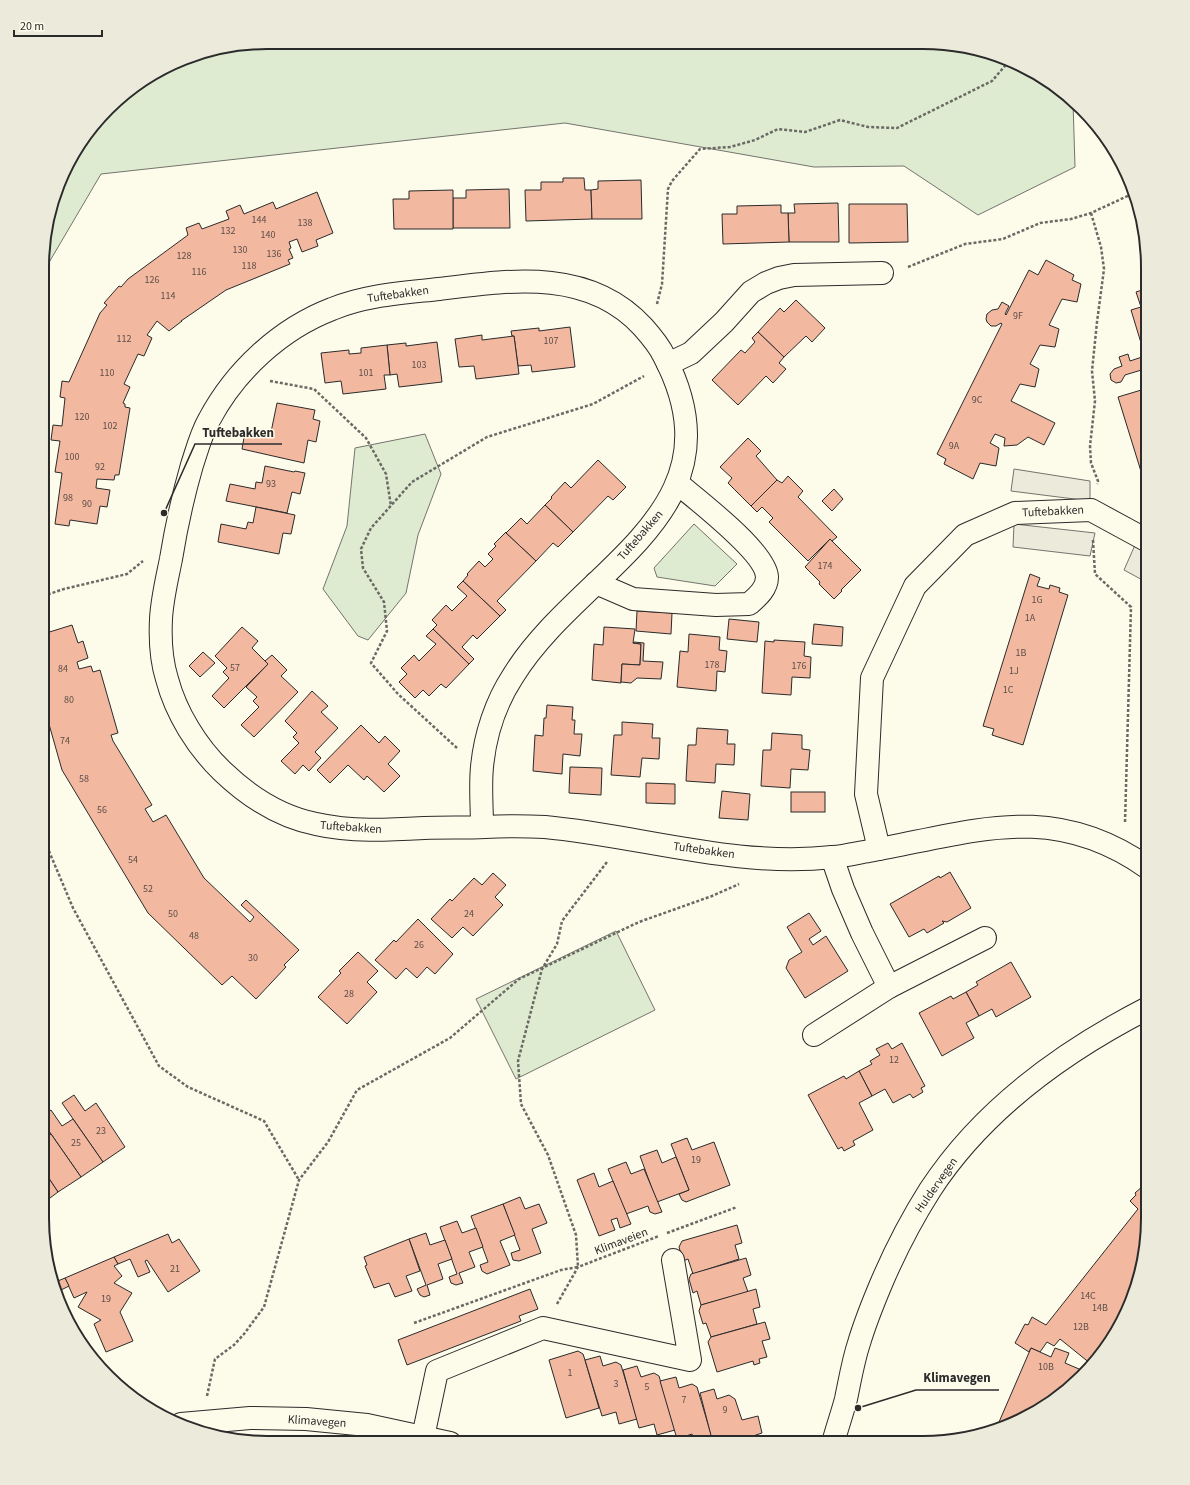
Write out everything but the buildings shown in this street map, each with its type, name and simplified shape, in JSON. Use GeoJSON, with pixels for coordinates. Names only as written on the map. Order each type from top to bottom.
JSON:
{"type":"FeatureCollection","features":[{"type":"Feature","properties":{"kind":"street"},"geometry":{"type":"LineString","coordinates":[[668,364],[690,353],[724,322],[751,292],[766,283],[779,278],[794,275],[882,273]]}},
{"type":"Feature","properties":{"kind":"street","name":"Tuftebakken"},"geometry":{"type":"LineString","coordinates":[[482,827],[482,769],[493,716],[513,675],[550,628],[651,526],[667,504],[677,483],[684,462],[687,439],[686,419],[682,400],[668,364],[661,348],[638,321],[620,305],[603,296],[579,287],[538,281],[458,286],[366,298],[347,303],[315,315],[296,326],[262,353],[240,375],[227,391],[200,437],[186,485],[161,617],[162,649],[166,678],[186,725],[215,765],[235,784],[268,805],[312,824],[354,829],[384,830],[522,826],[543,827],[612,836],[718,853],[786,859],[832,857],[989,828],[1045,826],[1080,833],[1124,852],[1141,863]]}},
{"type":"Feature","properties":{"kind":"street"},"geometry":{"type":"LineString","coordinates":[[596,583],[633,599],[716,605],[749,604],[763,591],[767,579],[766,571],[758,556],[744,541],[677,483]]}},
{"type":"Feature","properties":{"kind":"street","name":"Tuftebakken"},"geometry":{"type":"LineString","coordinates":[[879,849],[866,794],[872,678],[915,586],[965,534],[1015,513],[1091,510],[1141,537]]}},
{"type":"Feature","properties":{"kind":"street"},"geometry":{"type":"LineString","coordinates":[[832,857],[843,889],[862,933],[889,987]]}},
{"type":"Feature","properties":{"kind":"street"},"geometry":{"type":"LineString","coordinates":[[814,1035],[889,987],[985,938]]}},
{"type":"Feature","properties":{"kind":"street","name":"Huldervegen"},"geometry":{"type":"LineString","coordinates":[[835,1436],[859,1343],[871,1310],[892,1259],[909,1224],[938,1179],[955,1156],[983,1125],[1031,1082],[1103,1032],[1141,1012]]}},
{"type":"Feature","properties":{"kind":"street"},"geometry":{"type":"LineString","coordinates":[[423,1436],[437,1371],[543,1328],[690,1360],[673,1260]]}},
{"type":"Feature","properties":{"kind":"street","name":"Klimavegen"},"geometry":{"type":"LineString","coordinates":[[194,1423],[250,1418],[306,1420],[367,1425],[418,1436]]}},
{"type":"Feature","properties":{"kind":"path"},"geometry":{"type":"LineString","coordinates":[[645,330],[652,318],[660,297],[668,189],[672,181],[700,150],[730,146],[755,140],[778,129],[805,132],[840,120],[868,127],[897,128],[992,81],[1005,66]]}},
{"type":"Feature","properties":{"kind":"path"},"geometry":{"type":"LineString","coordinates":[[882,273],[895,272],[965,244],[1003,239],[1040,223],[1071,219],[1085,215],[1128,196]]}},
{"type":"Feature","properties":{"kind":"path"},"geometry":{"type":"LineString","coordinates":[[482,769],[398,694],[371,663],[387,631],[384,602],[363,568],[361,549],[371,528],[412,482],[487,436],[593,404],[668,364]]}},
{"type":"Feature","properties":{"kind":"path"},"geometry":{"type":"LineString","coordinates":[[240,375],[314,389],[366,438],[386,474],[391,506]]}},
{"type":"Feature","properties":{"kind":"path"},"geometry":{"type":"LineString","coordinates":[[49,594],[127,574],[143,561],[170,564]]}},
{"type":"Feature","properties":{"kind":"path"},"geometry":{"type":"LineString","coordinates":[[543,1328],[578,1266],[576,1235],[548,1155],[521,1104],[518,1061],[542,969],[557,944],[562,921],[607,863],[612,836]]}},
{"type":"Feature","properties":{"kind":"path"},"geometry":{"type":"LineString","coordinates":[[49,851],[73,908],[159,1066],[188,1087],[264,1121],[299,1180]]}},
{"type":"Feature","properties":{"kind":"path"},"geometry":{"type":"LineString","coordinates":[[206,1402],[215,1359],[234,1345],[244,1334],[264,1306],[299,1180],[328,1142],[357,1090],[450,1038],[519,980],[640,922],[712,896],[745,881],[763,858]]}},
{"type":"Feature","properties":{"kind":"path","name":"Klimaveien"},"geometry":{"type":"LineString","coordinates":[[414,1323],[560,1270],[578,1266],[737,1207]]}},
{"type":"Feature","properties":{"kind":"green space"},"geometry":{"type":"Polygon","coordinates":[[[253,49],[937,49],[979,56],[1006,66],[1032,78],[1056,94],[1073,109],[1075,167],[978,215],[904,166],[814,167],[565,123],[101,174],[49,262],[49,253],[56,211],[66,184],[78,158],[103,123],[134,94],[158,78],[211,56],[253,49]]]}},
{"type":"Feature","properties":{"kind":"green space"},"geometry":{"type":"Polygon","coordinates":[[[425,434],[441,474],[418,535],[406,593],[368,640],[358,636],[323,589],[347,526],[355,448],[425,434]]]}},
{"type":"Feature","properties":{"kind":"green space"},"geometry":{"type":"Polygon","coordinates":[[[694,524],[737,564],[715,586],[657,577],[654,568],[694,524]]]}},
{"type":"Feature","properties":{"kind":"green space"},"geometry":{"type":"Polygon","coordinates":[[[616,931],[655,1010],[516,1079],[476,999],[616,931]]]}},
{"type":"Feature","properties":{"kind":"shaded area"},"geometry":{"type":"Polygon","coordinates":[[[1014,469],[1090,481],[1090,501],[1011,491],[1014,469]]]}},
{"type":"Feature","properties":{"kind":"shaded area"},"geometry":{"type":"Polygon","coordinates":[[[1014,524],[1095,533],[1090,556],[1013,547],[1014,524]]]}},
{"type":"Feature","properties":{"kind":"shaded area"},"geometry":{"type":"Polygon","coordinates":[[[1135,545],[1141,549],[1141,579],[1124,570],[1135,545]]]}},
{"type":"Feature","properties":{"kind":"place","name":"Tuftebakken"},"geometry":{"type":"Point","coordinates":[164,513]}},
{"type":"Feature","properties":{"kind":"place","name":"Klimavegen"},"geometry":{"type":"Point","coordinates":[858,1408]}}]}
